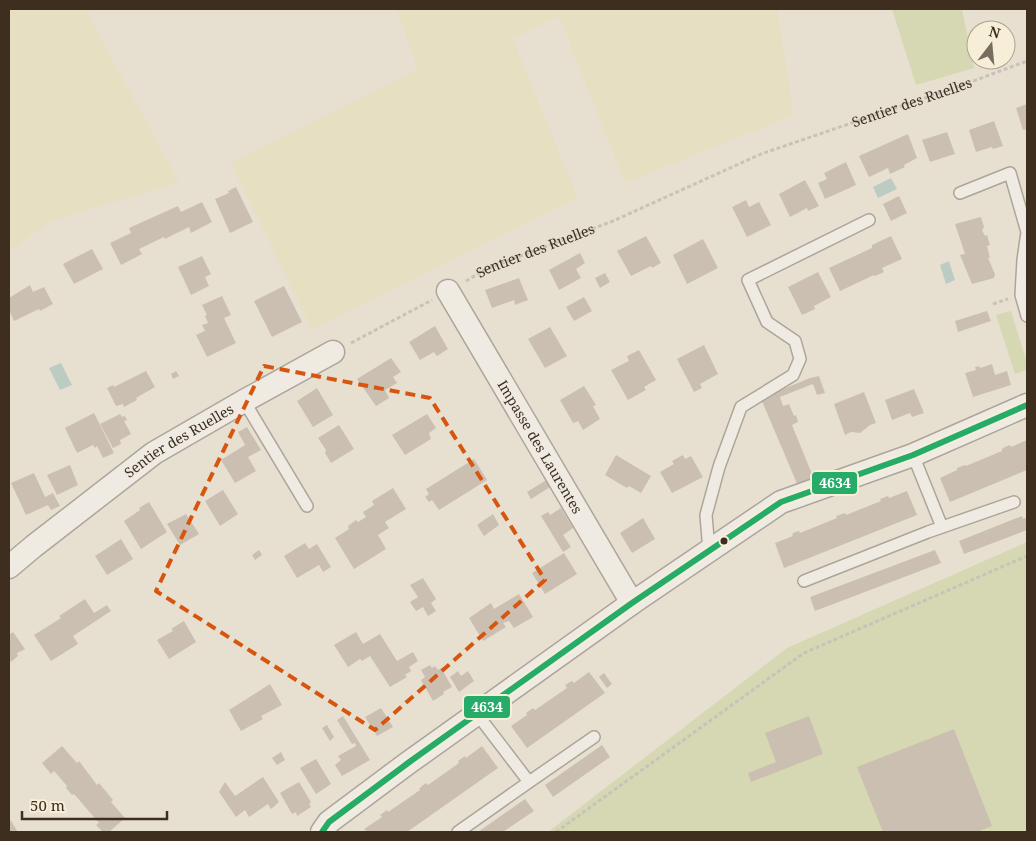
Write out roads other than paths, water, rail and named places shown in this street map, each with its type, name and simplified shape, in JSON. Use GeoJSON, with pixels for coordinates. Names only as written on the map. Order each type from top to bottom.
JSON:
{"type":"FeatureCollection","features":[{"type":"Feature","properties":{"kind":"street","name":"Impasse des Laurentes"},"geometry":{"type":"LineString","coordinates":[[448,291],[632,603]]}},
{"type":"Feature","properties":{"kind":"street","name":"Sentier des Ruelles"},"geometry":{"type":"LineString","coordinates":[[9,567],[154,452],[333,352]]}},
{"type":"Feature","properties":{"kind":"street"},"geometry":{"type":"LineString","coordinates":[[322,832],[329,822],[477,714],[632,603],[781,502],[913,455],[1027,404]]}},
{"type":"Feature","properties":{"kind":"lane"},"geometry":{"type":"LineString","coordinates":[[960,193],[1010,173],[1027,232],[1021,295],[1027,316]]}},
{"type":"Feature","properties":{"kind":"lane"},"geometry":{"type":"LineString","coordinates":[[709,551],[706,514],[718,467],[741,407],[793,376],[800,359],[795,341],[767,322],[748,280],[869,220]]}},
{"type":"Feature","properties":{"kind":"lane"},"geometry":{"type":"LineString","coordinates":[[244,401],[307,506]]}},
{"type":"Feature","properties":{"kind":"lane"},"geometry":{"type":"LineString","coordinates":[[913,455],[942,527]]}},
{"type":"Feature","properties":{"kind":"lane"},"geometry":{"type":"LineString","coordinates":[[804,581],[942,527],[1014,502]]}},
{"type":"Feature","properties":{"kind":"lane"},"geometry":{"type":"LineString","coordinates":[[477,714],[529,782]]}},
{"type":"Feature","properties":{"kind":"lane"},"geometry":{"type":"LineString","coordinates":[[458,832],[594,737]]}}]}
